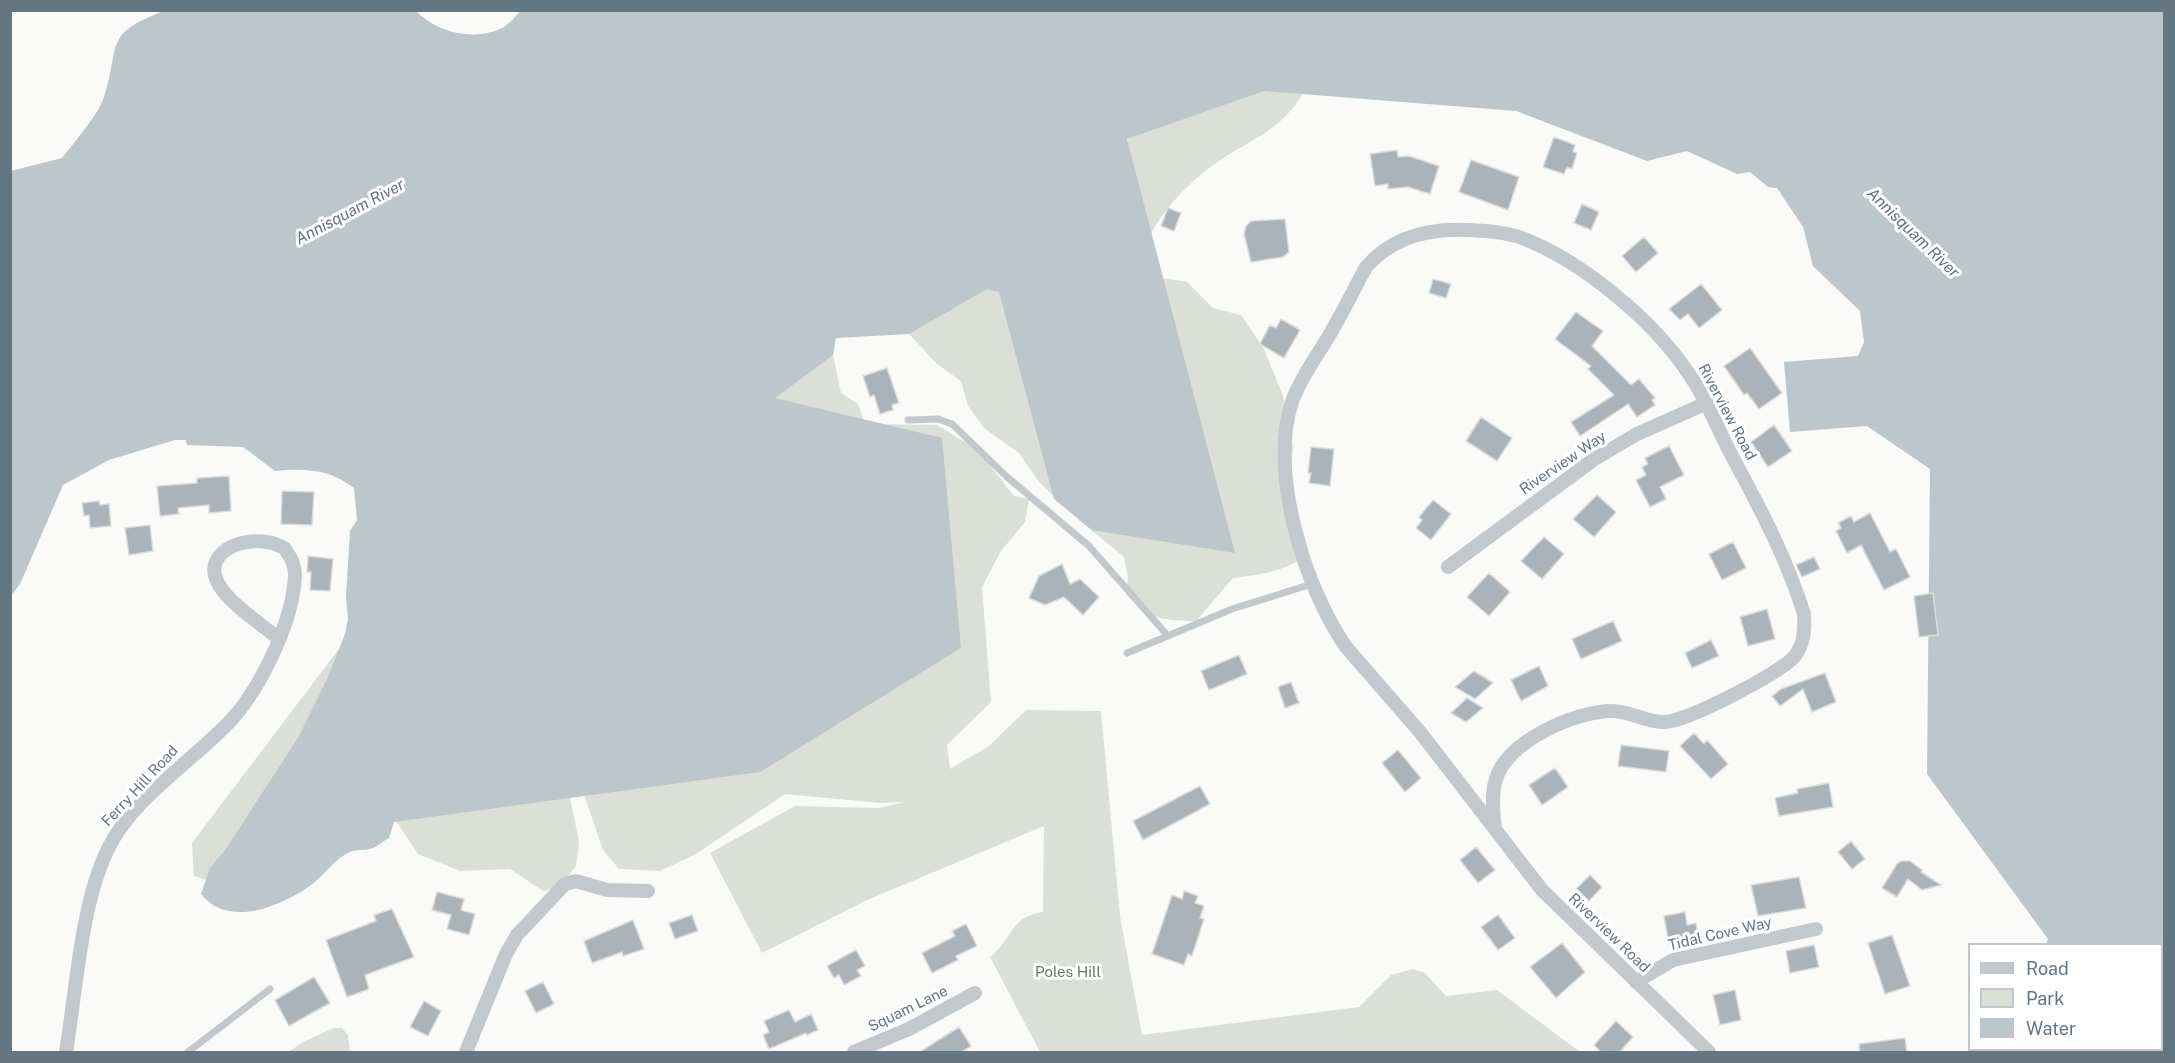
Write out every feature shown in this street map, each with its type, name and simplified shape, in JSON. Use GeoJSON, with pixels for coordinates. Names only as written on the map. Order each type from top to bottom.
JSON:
{"type":"FeatureCollection","features":[{"type":"Feature","properties":{"kind":"street","name":"Riverview Road"},"geometry":{"type":"LineString","coordinates":[[1495,829],[1494,790],[1499,772],[1511,756],[1544,732],[1585,714],[1612,711],[1666,722],[1680,719],[1773,675],[1783,668],[1801,646],[1805,630],[1804,614],[1797,591],[1770,528],[1707,403],[1676,355],[1647,323],[1590,276],[1521,238],[1504,234],[1440,230],[1393,243],[1384,248],[1366,267],[1293,400],[1285,436],[1286,479],[1299,543],[1312,584],[1346,647],[1420,732],[1542,890],[1709,1053]]}},
{"type":"Feature","properties":{"kind":"street","name":"Riverview Way"},"geometry":{"type":"LineString","coordinates":[[1448,567],[1593,460],[1637,434],[1707,403]]}},
{"type":"Feature","properties":{"kind":"street","name":"Ferry Hill Road"},"geometry":{"type":"LineString","coordinates":[[66,1053],[88,911],[107,851],[132,815],[233,717],[264,670],[278,638],[292,594],[295,572],[290,556],[285,549],[269,541],[246,541],[235,544],[221,555],[216,567],[216,576],[220,586],[278,638]]}},
{"type":"Feature","properties":{"kind":"street"},"geometry":{"type":"LineString","coordinates":[[466,1053],[506,954],[522,930],[565,884],[576,881],[606,890],[648,891]]}},
{"type":"Feature","properties":{"kind":"street","name":"Tidal Cove Way"},"geometry":{"type":"LineString","coordinates":[[1636,982],[1673,960],[1816,928]]}},
{"type":"Feature","properties":{"kind":"street","name":"Squam Lane"},"geometry":{"type":"LineString","coordinates":[[854,1053],[916,1026],[975,993]]}},
{"type":"Feature","properties":{"kind":"lane"},"geometry":{"type":"LineString","coordinates":[[908,420],[938,419],[952,424],[1006,476],[1089,546],[1168,636]]}},
{"type":"Feature","properties":{"kind":"lane"},"geometry":{"type":"LineString","coordinates":[[1127,653],[1232,609],[1312,584]]}},
{"type":"Feature","properties":{"kind":"lane"},"geometry":{"type":"LineString","coordinates":[[188,1053],[270,989]]}},
{"type":"Feature","properties":{"kind":"green space"},"geometry":{"type":"Polygon","coordinates":[[[1221,77],[1306,88],[1296,104],[1274,126],[1208,169],[1176,198],[1151,234],[1144,275],[1187,282],[1213,308],[1241,315],[1264,349],[1283,396],[1293,446],[1290,483],[1309,553],[1283,568],[1264,574],[1233,578],[1196,621],[1175,620],[1149,614],[1126,594],[1128,577],[1124,557],[1079,520],[1039,482],[1019,453],[984,428],[968,406],[961,381],[937,364],[909,334],[1121,154],[1136,125],[1221,77]]]}},
{"type":"Feature","properties":{"kind":"green space","name":"Poles Hill"},"geometry":{"type":"Polygon","coordinates":[[[833,355],[841,393],[858,404],[865,424],[937,425],[978,450],[1014,496],[1029,499],[1025,522],[1001,551],[982,587],[991,702],[947,745],[950,769],[989,746],[1026,710],[1101,711],[1120,916],[1142,1035],[1359,1007],[1391,975],[1413,969],[1425,973],[1446,996],[1497,990],[1580,1052],[1040,1052],[990,957],[1018,923],[1024,918],[1043,912],[1044,826],[867,900],[762,953],[710,853],[795,806],[879,808],[905,802],[880,803],[785,794],[696,854],[660,871],[619,869],[603,850],[575,768],[569,793],[579,842],[576,866],[559,888],[543,891],[510,869],[460,871],[418,854],[396,821],[399,815],[209,881],[194,876],[192,843],[351,633],[833,355]]]}},
{"type":"Feature","properties":{"kind":"green space"},"geometry":{"type":"Polygon","coordinates":[[[334,1028],[342,1028],[348,1035],[350,1052],[288,1052],[305,1041],[334,1028]]]}},
{"type":"Feature","properties":{"kind":"water","name":"Annisquam River"},"geometry":{"type":"Polygon","coordinates":[[[522,10],[2164,11],[2164,992],[2163,943],[2046,943],[2048,939],[1927,774],[1930,469],[1867,426],[1790,432],[1784,362],[1858,356],[1864,342],[1860,311],[1813,266],[1803,227],[1777,188],[1768,187],[1750,172],[1737,174],[1687,151],[1647,161],[1516,111],[1264,91],[1127,139],[1235,553],[1092,530],[1054,499],[999,292],[987,289],[909,334],[836,338],[833,355],[775,398],[942,438],[961,648],[760,772],[394,822],[389,838],[373,848],[344,855],[311,885],[285,900],[271,906],[240,912],[212,905],[201,894],[210,868],[225,850],[298,738],[327,679],[345,634],[348,619],[346,597],[350,531],[357,520],[354,488],[326,473],[296,470],[275,471],[243,447],[187,445],[186,440],[175,440],[109,460],[63,485],[20,584],[11,596],[11,171],[62,158],[86,128],[104,97],[114,53],[122,35],[144,19],[164,11],[416,11],[435,25],[457,33],[481,34],[504,27],[522,10]]]}},
{"type":"Feature","properties":{"kind":"building"},"geometry":{"type":"Polygon","coordinates":[[[1554,137],[1575,145],[1573,152],[1577,153],[1572,169],[1567,167],[1564,174],[1543,167],[1554,137]]]}},
{"type":"Feature","properties":{"kind":"building"},"geometry":{"type":"Polygon","coordinates":[[[1397,150],[1398,157],[1409,156],[1439,166],[1430,194],[1408,187],[1388,189],[1388,184],[1375,186],[1370,154],[1397,150]]]}},
{"type":"Feature","properties":{"kind":"building"},"geometry":{"type":"Polygon","coordinates":[[[1471,160],[1519,177],[1508,210],[1459,192],[1471,160]]]}},
{"type":"Feature","properties":{"kind":"building"},"geometry":{"type":"Polygon","coordinates":[[[1582,204],[1599,212],[1591,230],[1574,223],[1582,204]]]}},
{"type":"Feature","properties":{"kind":"building"},"geometry":{"type":"Polygon","coordinates":[[[1168,208],[1181,213],[1174,231],[1161,226],[1168,208]]]}},
{"type":"Feature","properties":{"kind":"building"},"geometry":{"type":"Polygon","coordinates":[[[1285,219],[1289,252],[1283,257],[1251,262],[1244,234],[1246,226],[1251,221],[1285,219]]]}},
{"type":"Feature","properties":{"kind":"building"},"geometry":{"type":"Polygon","coordinates":[[[1644,237],[1658,253],[1636,272],[1622,256],[1644,237]]]}},
{"type":"Feature","properties":{"kind":"building"},"geometry":{"type":"Polygon","coordinates":[[[1433,279],[1451,284],[1446,298],[1429,293],[1433,279]]]}},
{"type":"Feature","properties":{"kind":"building"},"geometry":{"type":"Polygon","coordinates":[[[1701,284],[1722,310],[1699,328],[1688,314],[1680,320],[1669,309],[1701,284]]]}},
{"type":"Feature","properties":{"kind":"building"},"geometry":{"type":"Polygon","coordinates":[[[1576,312],[1603,331],[1592,346],[1631,385],[1639,379],[1655,398],[1652,400],[1655,405],[1637,417],[1628,404],[1580,436],[1571,422],[1614,395],[1588,369],[1591,366],[1555,339],[1576,312]]]}},
{"type":"Feature","properties":{"kind":"building"},"geometry":{"type":"Polygon","coordinates":[[[1281,319],[1300,330],[1284,358],[1260,344],[1270,325],[1276,328],[1281,319]]]}},
{"type":"Feature","properties":{"kind":"building"},"geometry":{"type":"Polygon","coordinates":[[[1750,348],[1782,393],[1759,409],[1747,393],[1744,395],[1724,366],[1750,348]]]}},
{"type":"Feature","properties":{"kind":"building"},"geometry":{"type":"Polygon","coordinates":[[[887,368],[899,403],[892,405],[893,410],[880,414],[874,395],[870,397],[863,376],[887,368]]]}},
{"type":"Feature","properties":{"kind":"building"},"geometry":{"type":"Polygon","coordinates":[[[1481,417],[1512,438],[1497,461],[1466,441],[1481,417]]]}},
{"type":"Feature","properties":{"kind":"building"},"geometry":{"type":"Polygon","coordinates":[[[1774,425],[1792,451],[1768,467],[1751,442],[1774,425]]]}},
{"type":"Feature","properties":{"kind":"building"},"geometry":{"type":"Polygon","coordinates":[[[1669,446],[1684,475],[1660,487],[1666,499],[1650,507],[1636,480],[1646,475],[1642,467],[1648,464],[1645,458],[1669,446]]]}},
{"type":"Feature","properties":{"kind":"building"},"geometry":{"type":"Polygon","coordinates":[[[1311,447],[1334,449],[1330,486],[1309,483],[1311,447]]]}},
{"type":"Feature","properties":{"kind":"building"},"geometry":{"type":"Polygon","coordinates":[[[229,476],[231,511],[209,513],[209,505],[178,508],[179,514],[160,516],[157,486],[197,483],[197,478],[229,476]]]}},
{"type":"Feature","properties":{"kind":"building"},"geometry":{"type":"Polygon","coordinates":[[[282,491],[314,492],[312,525],[281,524],[282,491]]]}},
{"type":"Feature","properties":{"kind":"building"},"geometry":{"type":"Polygon","coordinates":[[[1597,495],[1616,512],[1594,537],[1573,519],[1597,495]]]}},
{"type":"Feature","properties":{"kind":"building"},"geometry":{"type":"Polygon","coordinates":[[[1433,500],[1451,514],[1431,540],[1416,528],[1422,520],[1419,517],[1433,500]]]}},
{"type":"Feature","properties":{"kind":"building"},"geometry":{"type":"Polygon","coordinates":[[[99,501],[100,505],[109,504],[111,526],[90,528],[89,515],[84,516],[82,503],[99,501]]]}},
{"type":"Feature","properties":{"kind":"building"},"geometry":{"type":"Polygon","coordinates":[[[1870,513],[1890,552],[1896,549],[1910,577],[1884,590],[1861,545],[1847,553],[1836,531],[1841,528],[1838,523],[1851,516],[1854,522],[1870,513]]]}},
{"type":"Feature","properties":{"kind":"building"},"geometry":{"type":"Polygon","coordinates":[[[150,525],[153,551],[129,555],[125,528],[150,525]]]}},
{"type":"Feature","properties":{"kind":"building"},"geometry":{"type":"Polygon","coordinates":[[[1544,537],[1564,554],[1542,579],[1521,561],[1544,537]]]}},
{"type":"Feature","properties":{"kind":"building"},"geometry":{"type":"Polygon","coordinates":[[[1733,542],[1746,568],[1722,580],[1709,554],[1733,542]]]}},
{"type":"Feature","properties":{"kind":"building"},"geometry":{"type":"Polygon","coordinates":[[[308,556],[333,559],[330,591],[310,590],[311,572],[307,572],[308,556]]]}},
{"type":"Feature","properties":{"kind":"building"},"geometry":{"type":"Polygon","coordinates":[[[1814,557],[1820,569],[1802,577],[1796,565],[1814,557]]]}},
{"type":"Feature","properties":{"kind":"building"},"geometry":{"type":"Polygon","coordinates":[[[1062,564],[1070,584],[1080,579],[1099,597],[1083,615],[1064,597],[1045,605],[1029,598],[1039,576],[1062,564]]]}},
{"type":"Feature","properties":{"kind":"building"},"geometry":{"type":"Polygon","coordinates":[[[1489,573],[1510,592],[1489,616],[1467,597],[1489,573]]]}},
{"type":"Feature","properties":{"kind":"building"},"geometry":{"type":"Polygon","coordinates":[[[1933,593],[1938,635],[1919,637],[1914,596],[1933,593]]]}},
{"type":"Feature","properties":{"kind":"building"},"geometry":{"type":"Polygon","coordinates":[[[1767,609],[1775,639],[1748,646],[1740,617],[1767,609]]]}},
{"type":"Feature","properties":{"kind":"building"},"geometry":{"type":"Polygon","coordinates":[[[1613,621],[1622,641],[1581,659],[1572,639],[1613,621]]]}},
{"type":"Feature","properties":{"kind":"building"},"geometry":{"type":"Polygon","coordinates":[[[1711,640],[1719,656],[1692,668],[1685,653],[1711,640]]]}},
{"type":"Feature","properties":{"kind":"building"},"geometry":{"type":"Polygon","coordinates":[[[1239,655],[1247,674],[1209,690],[1201,671],[1239,655]]]}},
{"type":"Feature","properties":{"kind":"building"},"geometry":{"type":"Polygon","coordinates":[[[1539,666],[1548,686],[1521,701],[1511,680],[1539,666]]]}},
{"type":"Feature","properties":{"kind":"building"},"geometry":{"type":"Polygon","coordinates":[[[1474,671],[1493,683],[1475,699],[1455,687],[1474,671]]]}},
{"type":"Feature","properties":{"kind":"building"},"geometry":{"type":"Polygon","coordinates":[[[1825,673],[1836,702],[1812,712],[1803,689],[1780,706],[1772,696],[1781,689],[1825,673]]]}},
{"type":"Feature","properties":{"kind":"building"},"geometry":{"type":"Polygon","coordinates":[[[1291,682],[1299,703],[1285,708],[1278,687],[1291,682]]]}},
{"type":"Feature","properties":{"kind":"building"},"geometry":{"type":"Polygon","coordinates":[[[1467,698],[1483,708],[1466,722],[1451,713],[1467,698]]]}},
{"type":"Feature","properties":{"kind":"building"},"geometry":{"type":"Polygon","coordinates":[[[1694,733],[1704,744],[1707,740],[1728,764],[1711,779],[1680,746],[1694,733]]]}},
{"type":"Feature","properties":{"kind":"building"},"geometry":{"type":"Polygon","coordinates":[[[1621,745],[1669,751],[1666,772],[1618,766],[1621,745]]]}},
{"type":"Feature","properties":{"kind":"building"},"geometry":{"type":"Polygon","coordinates":[[[1398,750],[1421,778],[1405,792],[1382,763],[1398,750]]]}},
{"type":"Feature","properties":{"kind":"building"},"geometry":{"type":"Polygon","coordinates":[[[1555,768],[1568,787],[1542,805],[1529,785],[1555,768]]]}},
{"type":"Feature","properties":{"kind":"building"},"geometry":{"type":"Polygon","coordinates":[[[1829,783],[1833,807],[1779,816],[1775,798],[1798,793],[1797,789],[1829,783]]]}},
{"type":"Feature","properties":{"kind":"building"},"geometry":{"type":"Polygon","coordinates":[[[1200,786],[1210,804],[1143,840],[1133,821],[1200,786]]]}},
{"type":"Feature","properties":{"kind":"building"},"geometry":{"type":"Polygon","coordinates":[[[1851,841],[1865,859],[1852,869],[1838,852],[1851,841]]]}},
{"type":"Feature","properties":{"kind":"building"},"geometry":{"type":"Polygon","coordinates":[[[1476,847],[1495,870],[1478,883],[1460,860],[1476,847]]]}},
{"type":"Feature","properties":{"kind":"building"},"geometry":{"type":"Polygon","coordinates":[[[1901,861],[1910,861],[1922,870],[1921,872],[1941,885],[1922,890],[1908,879],[1897,897],[1882,888],[1901,861]]]}},
{"type":"Feature","properties":{"kind":"building"},"geometry":{"type":"Polygon","coordinates":[[[1590,875],[1602,887],[1589,901],[1576,889],[1590,875]]]}},
{"type":"Feature","properties":{"kind":"building"},"geometry":{"type":"Polygon","coordinates":[[[1799,877],[1806,908],[1758,916],[1751,885],[1799,877]]]}},
{"type":"Feature","properties":{"kind":"building"},"geometry":{"type":"Polygon","coordinates":[[[1184,891],[1198,896],[1195,903],[1204,906],[1200,918],[1204,919],[1192,956],[1188,954],[1184,965],[1152,954],[1172,895],[1182,899],[1184,891]]]}},
{"type":"Feature","properties":{"kind":"building"},"geometry":{"type":"Polygon","coordinates":[[[437,892],[464,899],[461,910],[475,914],[469,935],[447,929],[451,915],[432,910],[437,892]]]}},
{"type":"Feature","properties":{"kind":"building"},"geometry":{"type":"Polygon","coordinates":[[[392,909],[414,957],[365,975],[369,989],[347,997],[326,940],[376,921],[374,915],[392,909]]]}},
{"type":"Feature","properties":{"kind":"building"},"geometry":{"type":"Polygon","coordinates":[[[1685,912],[1687,925],[1696,923],[1698,936],[1669,945],[1664,916],[1685,912]]]}},
{"type":"Feature","properties":{"kind":"building"},"geometry":{"type":"Polygon","coordinates":[[[692,915],[698,931],[675,939],[669,923],[692,915]]]}},
{"type":"Feature","properties":{"kind":"building"},"geometry":{"type":"Polygon","coordinates":[[[1498,915],[1515,938],[1498,950],[1481,927],[1498,915]]]}},
{"type":"Feature","properties":{"kind":"building"},"geometry":{"type":"Polygon","coordinates":[[[633,920],[644,949],[623,956],[622,952],[592,963],[584,941],[633,920]]]}},
{"type":"Feature","properties":{"kind":"building"},"geometry":{"type":"Polygon","coordinates":[[[966,924],[977,946],[956,956],[958,960],[932,973],[922,953],[955,936],[952,931],[966,924]]]}},
{"type":"Feature","properties":{"kind":"building"},"geometry":{"type":"Polygon","coordinates":[[[1892,935],[1910,986],[1885,994],[1868,943],[1892,935]]]}},
{"type":"Feature","properties":{"kind":"building"},"geometry":{"type":"Polygon","coordinates":[[[1562,943],[1585,972],[1556,998],[1530,967],[1562,943]]]}},
{"type":"Feature","properties":{"kind":"building"},"geometry":{"type":"Polygon","coordinates":[[[1814,945],[1819,967],[1790,973],[1786,951],[1814,945]]]}},
{"type":"Feature","properties":{"kind":"building"},"geometry":{"type":"Polygon","coordinates":[[[856,950],[865,966],[857,970],[861,976],[844,985],[839,975],[834,978],[827,966],[856,950]]]}},
{"type":"Feature","properties":{"kind":"building"},"geometry":{"type":"Polygon","coordinates":[[[314,977],[330,1003],[289,1026],[275,1000],[314,977]]]}},
{"type":"Feature","properties":{"kind":"building"},"geometry":{"type":"Polygon","coordinates":[[[543,982],[554,1004],[536,1013],[525,991],[543,982]]]}},
{"type":"Feature","properties":{"kind":"building"},"geometry":{"type":"Polygon","coordinates":[[[1735,990],[1741,1020],[1720,1025],[1713,995],[1735,990]]]}},
{"type":"Feature","properties":{"kind":"building"},"geometry":{"type":"Polygon","coordinates":[[[424,1001],[441,1011],[428,1036],[410,1027],[424,1001]]]}},
{"type":"Feature","properties":{"kind":"building"},"geometry":{"type":"Polygon","coordinates":[[[789,1010],[795,1022],[811,1014],[818,1030],[769,1049],[763,1035],[769,1032],[764,1021],[789,1010]]]}},
{"type":"Feature","properties":{"kind":"building"},"geometry":{"type":"Polygon","coordinates":[[[1616,1021],[1633,1037],[1619,1053],[1602,1053],[1594,1045],[1616,1021]]]}},
{"type":"Feature","properties":{"kind":"building"},"geometry":{"type":"Polygon","coordinates":[[[959,1027],[971,1046],[960,1053],[918,1053],[959,1027]]]}},
{"type":"Feature","properties":{"kind":"building"},"geometry":{"type":"Polygon","coordinates":[[[1905,1038],[1907,1053],[1860,1053],[1859,1044],[1905,1038]]]}}]}
